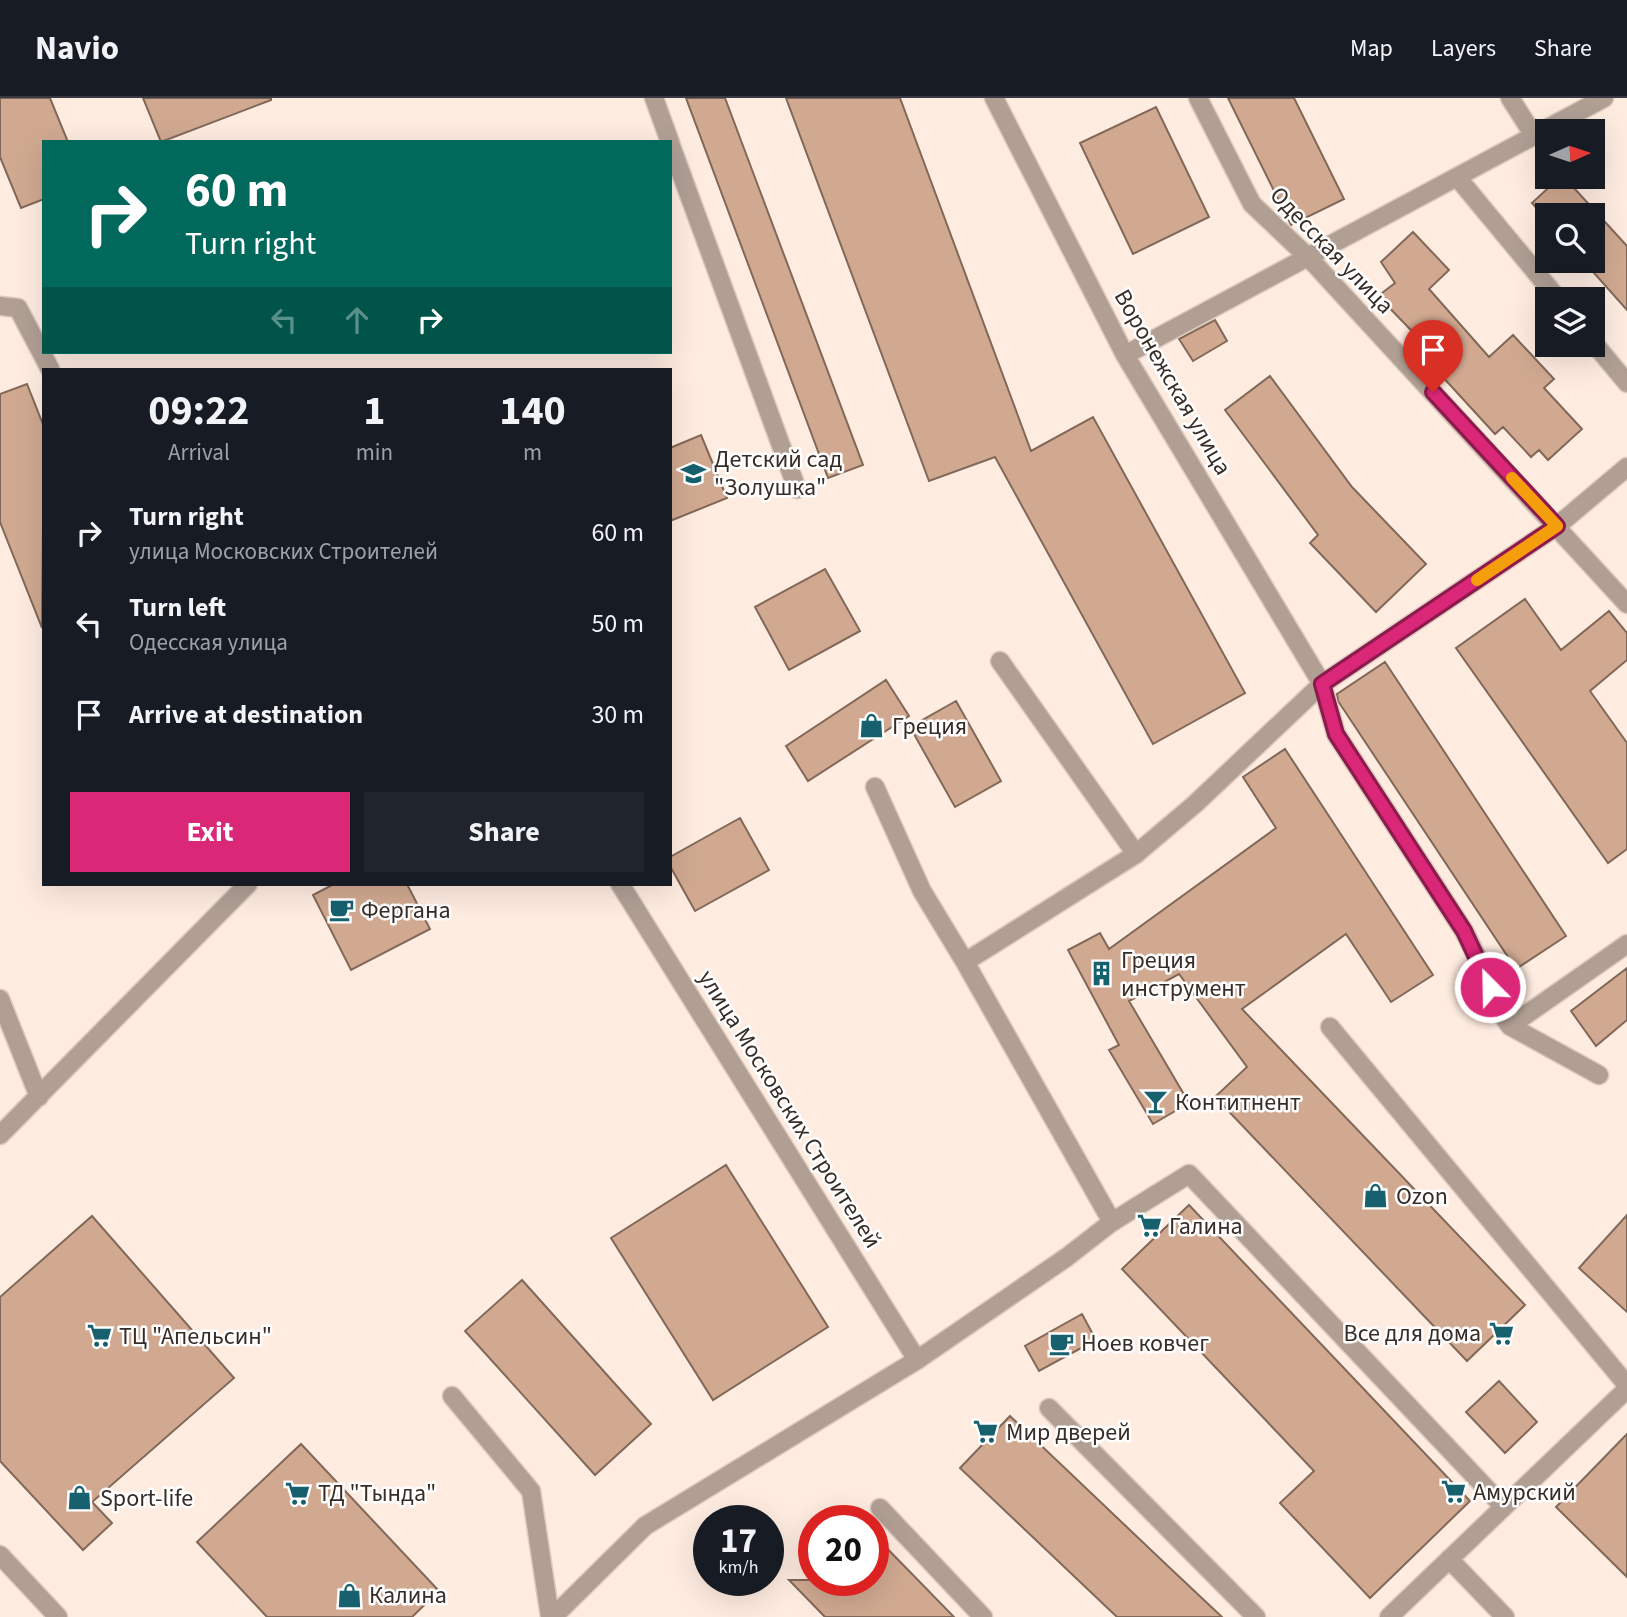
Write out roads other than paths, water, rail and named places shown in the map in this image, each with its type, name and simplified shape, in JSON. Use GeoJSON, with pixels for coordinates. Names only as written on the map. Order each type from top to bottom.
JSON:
{"type":"FeatureCollection","features":[{"type":"Feature","properties":{"kind":"street"},"geometry":{"type":"LineString","coordinates":[[654,98],[669,140]]}},
{"type":"Feature","properties":{"kind":"street","name":"Воронежская улица"},"geometry":{"type":"LineString","coordinates":[[994,98],[1125,355],[1322,684],[1336,734],[1464,931],[1483,969],[1496,1006],[1510,1026]]}},
{"type":"Feature","properties":{"kind":"street","name":"Одесская улица"},"geometry":{"type":"LineString","coordinates":[[1198,98],[1252,204],[1309,258],[1627,604]]}},
{"type":"Feature","properties":{"kind":"street"},"geometry":{"type":"LineString","coordinates":[[1510,98],[1533,134]]}},
{"type":"Feature","properties":{"kind":"street"},"geometry":{"type":"LineString","coordinates":[[1125,355],[1604,98]]}},
{"type":"Feature","properties":{"kind":"street"},"geometry":{"type":"LineString","coordinates":[[672,147],[797,489]]}},
{"type":"Feature","properties":{"kind":"street"},"geometry":{"type":"LineString","coordinates":[[1457,177],[1548,287]]}},
{"type":"Feature","properties":{"kind":"street"},"geometry":{"type":"LineString","coordinates":[[0,306],[18,308],[42,354]]}},
{"type":"Feature","properties":{"kind":"street"},"geometry":{"type":"LineString","coordinates":[[1605,357],[1627,383]]}},
{"type":"Feature","properties":{"kind":"street"},"geometry":{"type":"LineString","coordinates":[[965,962],[1136,854],[1195,804],[1322,684],[1557,526],[1627,467]]}},
{"type":"Feature","properties":{"kind":"street"},"geometry":{"type":"LineString","coordinates":[[1000,661],[1136,854]]}},
{"type":"Feature","properties":{"kind":"street"},"geometry":{"type":"LineString","coordinates":[[875,787],[922,891],[1112,1222]]}},
{"type":"Feature","properties":{"kind":"street"},"geometry":{"type":"LineString","coordinates":[[0,1135],[246,886]]}},
{"type":"Feature","properties":{"kind":"street","name":"улица Московских Строителей"},"geometry":{"type":"LineString","coordinates":[[621,886],[917,1360]]}},
{"type":"Feature","properties":{"kind":"street"},"geometry":{"type":"LineString","coordinates":[[1599,1075],[1510,1026],[1627,944]]}},
{"type":"Feature","properties":{"kind":"street"},"geometry":{"type":"LineString","coordinates":[[0,999],[39,1097]]}},
{"type":"Feature","properties":{"kind":"street"},"geometry":{"type":"LineString","coordinates":[[1330,1027],[1627,1387],[1389,1617]]}},
{"type":"Feature","properties":{"kind":"street"},"geometry":{"type":"LineString","coordinates":[[552,1617],[645,1526],[917,1360],[1112,1222],[1189,1174],[1503,1506]]}},
{"type":"Feature","properties":{"kind":"street"},"geometry":{"type":"LineString","coordinates":[[452,1396],[531,1491],[552,1617]]}},
{"type":"Feature","properties":{"kind":"street"},"geometry":{"type":"LineString","coordinates":[[1049,1408],[1256,1617]]}},
{"type":"Feature","properties":{"kind":"street"},"geometry":{"type":"LineString","coordinates":[[889,1518],[983,1617]]}},
{"type":"Feature","properties":{"kind":"street"},"geometry":{"type":"LineString","coordinates":[[0,1555],[58,1617]]}},
{"type":"Feature","properties":{"kind":"street"},"geometry":{"type":"LineString","coordinates":[[1449,1559],[1505,1617]]}},
{"type":"Feature","properties":{"kind":"place","name":"Детский сад \"Золушка\""},"geometry":{"type":"Point","coordinates":[694,473]}},
{"type":"Feature","properties":{"kind":"place","name":"Греция"},"geometry":{"type":"Point","coordinates":[872,726]}},
{"type":"Feature","properties":{"kind":"place","name":"Фергана"},"geometry":{"type":"Point","coordinates":[341,910]}},
{"type":"Feature","properties":{"kind":"place","name":"Греция инструмент"},"geometry":{"type":"Point","coordinates":[1101,974]}},
{"type":"Feature","properties":{"kind":"place","name":"Контитнент"},"geometry":{"type":"Point","coordinates":[1155,1102]}},
{"type":"Feature","properties":{"kind":"place","name":"Ozon"},"geometry":{"type":"Point","coordinates":[1376,1196]}},
{"type":"Feature","properties":{"kind":"place","name":"Галина"},"geometry":{"type":"Point","coordinates":[1149,1226]}},
{"type":"Feature","properties":{"kind":"place","name":"Все для дома"},"geometry":{"type":"Point","coordinates":[1501,1333]}},
{"type":"Feature","properties":{"kind":"place","name":"ТЦ \"Апельсин\""},"geometry":{"type":"Point","coordinates":[99,1336]}},
{"type":"Feature","properties":{"kind":"place","name":"Ноев ковчег"},"geometry":{"type":"Point","coordinates":[1061,1343]}},
{"type":"Feature","properties":{"kind":"place","name":"Мир дверей"},"geometry":{"type":"Point","coordinates":[986,1432]}},
{"type":"Feature","properties":{"kind":"place","name":"Амурский"},"geometry":{"type":"Point","coordinates":[1453,1492]}},
{"type":"Feature","properties":{"kind":"place","name":"ТД \"Тында\""},"geometry":{"type":"Point","coordinates":[298,1493]}},
{"type":"Feature","properties":{"kind":"place","name":"Sport-life"},"geometry":{"type":"Point","coordinates":[80,1498]}},
{"type":"Feature","properties":{"kind":"place","name":"Калина"},"geometry":{"type":"Point","coordinates":[349,1595]}}]}
